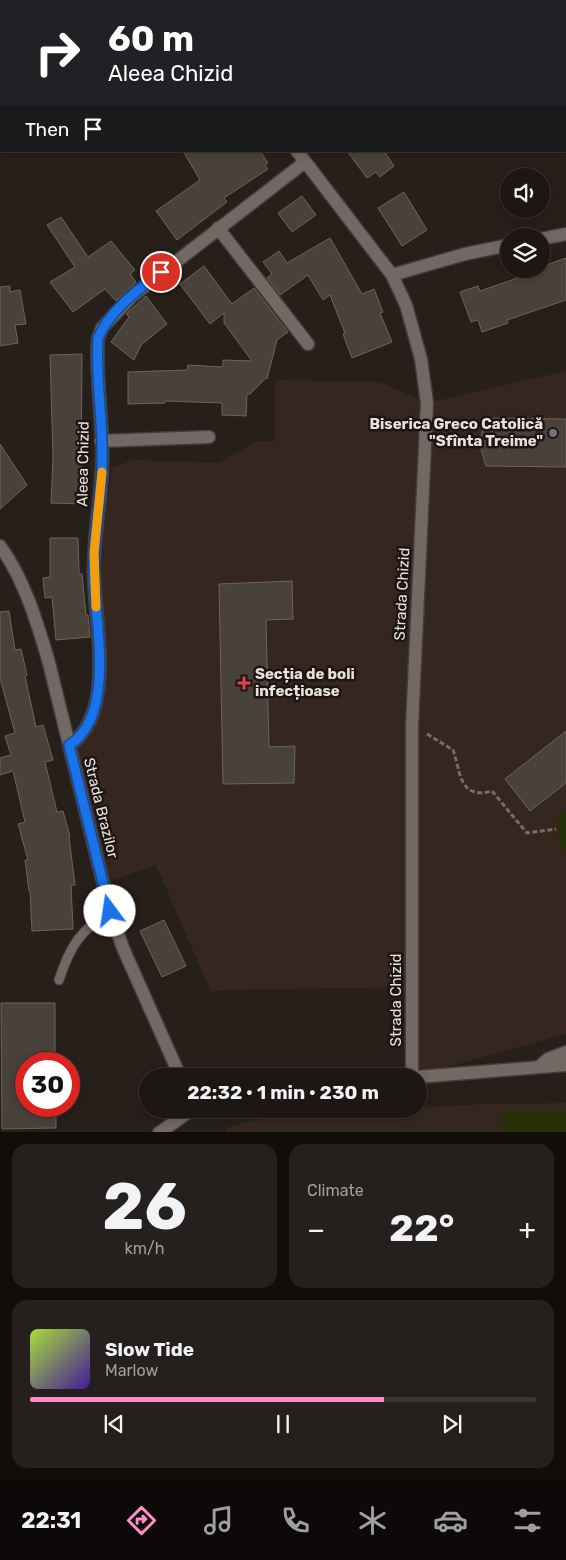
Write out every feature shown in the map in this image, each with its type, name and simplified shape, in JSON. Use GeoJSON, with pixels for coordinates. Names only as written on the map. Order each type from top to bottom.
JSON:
{"type":"FeatureCollection","features":[{"type":"Feature","properties":{"kind":"street","name":"Strada Chizid"},"geometry":{"type":"LineString","coordinates":[[298,152],[392,275],[406,305],[421,359],[427,403],[412,726],[412,1068]]}},
{"type":"Feature","properties":{"kind":"street","name":"Aleea Chizid"},"geometry":{"type":"LineString","coordinates":[[69,745],[83,734],[95,705],[98,690],[99,663],[94,571],[102,467],[97,349],[98,338],[102,328],[132,296],[305,162]]}},
{"type":"Feature","properties":{"kind":"street"},"geometry":{"type":"LineString","coordinates":[[218,228],[308,344]]}},
{"type":"Feature","properties":{"kind":"street"},"geometry":{"type":"LineString","coordinates":[[550,237],[566,234]]}},
{"type":"Feature","properties":{"kind":"street"},"geometry":{"type":"LineString","coordinates":[[392,275],[465,254],[500,247]]}},
{"type":"Feature","properties":{"kind":"street"},"geometry":{"type":"LineString","coordinates":[[102,441],[209,437]]}},
{"type":"Feature","properties":{"kind":"street","name":"Strada Brazilor"},"geometry":{"type":"LineString","coordinates":[[0,546],[6,553],[22,586],[38,625],[110,911],[123,948],[176,1068]]}},
{"type":"Feature","properties":{"kind":"street"},"geometry":{"type":"LineString","coordinates":[[539,1067],[548,1059],[566,1052]]}},
{"type":"Feature","properties":{"kind":"street"},"geometry":{"type":"LineString","coordinates":[[427,1076],[566,1066]]}},
{"type":"Feature","properties":{"kind":"street"},"geometry":{"type":"LineString","coordinates":[[158,1132],[179,1118]]}},
{"type":"Feature","properties":{"kind":"lane"},"geometry":{"type":"LineString","coordinates":[[59,980],[67,955],[76,941],[97,919],[110,911]]}},
{"type":"Feature","properties":{"kind":"path"},"geometry":{"type":"LineString","coordinates":[[440,741],[453,750],[458,773],[464,784],[471,790],[482,793],[492,791],[527,833],[556,829]]}},
{"type":"Feature","properties":{"kind":"shaded area"},"geometry":{"type":"Polygon","coordinates":[[[566,371],[566,1034],[427,1073],[427,1068],[415,1068],[412,987],[224,990],[211,992],[156,865],[103,884],[69,745],[77,741],[98,690],[103,536],[112,468],[132,460],[219,463],[257,441],[275,441],[275,380],[380,382],[427,403],[566,371]]]}},
{"type":"Feature","properties":{"kind":"shaded area"},"geometry":{"type":"Polygon","coordinates":[[[566,1103],[566,1132],[226,1132],[226,1129],[245,1122],[267,1118],[427,1118],[427,1107],[484,1104],[566,1103]]]}},
{"type":"Feature","properties":{"kind":"green space"},"geometry":{"type":"Polygon","coordinates":[[[566,810],[566,853],[559,843],[558,821],[566,810]]]}},
{"type":"Feature","properties":{"kind":"green space"},"geometry":{"type":"Polygon","coordinates":[[[501,1111],[566,1111],[566,1132],[502,1132],[501,1111]]]}},
{"type":"Feature","properties":{"kind":"building"},"geometry":{"type":"Polygon","coordinates":[[[184,152],[261,152],[268,163],[265,165],[268,169],[224,198],[227,202],[177,240],[156,211],[200,180],[184,152]]]}},
{"type":"Feature","properties":{"kind":"building"},"geometry":{"type":"Polygon","coordinates":[[[348,152],[385,152],[394,166],[380,177],[376,172],[367,178],[348,152]]]}},
{"type":"Feature","properties":{"kind":"building"},"geometry":{"type":"Polygon","coordinates":[[[404,192],[427,230],[402,246],[378,208],[404,192]]]}},
{"type":"Feature","properties":{"kind":"building"},"geometry":{"type":"Polygon","coordinates":[[[302,196],[316,215],[292,232],[278,213],[302,196]]]}},
{"type":"Feature","properties":{"kind":"building"},"geometry":{"type":"Polygon","coordinates":[[[61,217],[88,257],[111,241],[135,270],[130,274],[136,282],[116,301],[105,289],[73,312],[50,282],[75,267],[47,225],[61,217]]]}},
{"type":"Feature","properties":{"kind":"building"},"geometry":{"type":"Polygon","coordinates":[[[330,238],[362,294],[374,289],[383,312],[380,313],[392,342],[352,358],[343,334],[345,333],[330,295],[323,300],[308,275],[280,295],[267,278],[272,274],[263,262],[279,251],[287,263],[330,238]]]}},
{"type":"Feature","properties":{"kind":"building"},"geometry":{"type":"Polygon","coordinates":[[[566,258],[566,300],[507,320],[508,323],[482,332],[478,320],[471,322],[460,292],[478,286],[480,291],[518,278],[550,278],[550,264],[566,258]]]}},
{"type":"Feature","properties":{"kind":"building"},"geometry":{"type":"Polygon","coordinates":[[[204,266],[232,304],[254,288],[288,332],[277,340],[267,379],[250,394],[247,394],[246,416],[222,415],[222,403],[165,401],[165,403],[128,404],[128,372],[187,370],[188,365],[223,367],[223,360],[252,361],[224,323],[224,313],[210,324],[180,284],[204,266]]]}},
{"type":"Feature","properties":{"kind":"building"},"geometry":{"type":"Polygon","coordinates":[[[10,286],[10,292],[20,290],[26,324],[15,325],[18,343],[0,346],[0,287],[10,286]]]}},
{"type":"Feature","properties":{"kind":"building"},"geometry":{"type":"Polygon","coordinates":[[[146,296],[167,324],[141,345],[134,360],[111,342],[129,317],[126,314],[146,296]]]}},
{"type":"Feature","properties":{"kind":"building"},"geometry":{"type":"Polygon","coordinates":[[[82,354],[81,476],[84,476],[83,504],[51,503],[53,457],[50,355],[82,354]]]}},
{"type":"Feature","properties":{"kind":"building"},"geometry":{"type":"Polygon","coordinates":[[[486,418],[566,419],[566,467],[486,466],[479,442],[486,418]]]}},
{"type":"Feature","properties":{"kind":"building"},"geometry":{"type":"Polygon","coordinates":[[[0,444],[27,485],[0,509],[0,444]]]}},
{"type":"Feature","properties":{"kind":"building"},"geometry":{"type":"Polygon","coordinates":[[[50,538],[78,538],[79,574],[82,574],[90,637],[56,640],[52,597],[45,598],[43,578],[50,577],[50,538]]]}},
{"type":"Feature","properties":{"kind":"building","name":"Secția de boli infecțioase"},"geometry":{"type":"Polygon","coordinates":[[[292,581],[293,619],[266,620],[269,747],[295,746],[294,783],[223,784],[219,584],[292,581]]]}},
{"type":"Feature","properties":{"kind":"building"},"geometry":{"type":"Polygon","coordinates":[[[9,611],[15,650],[21,649],[36,727],[43,725],[53,760],[45,762],[57,812],[63,811],[70,836],[75,885],[71,885],[73,929],[32,931],[30,890],[25,860],[28,860],[18,824],[25,822],[13,771],[0,775],[0,758],[11,755],[5,736],[15,733],[0,678],[0,612],[9,611]]]}},
{"type":"Feature","properties":{"kind":"building"},"geometry":{"type":"Polygon","coordinates":[[[566,731],[566,783],[530,811],[505,779],[566,731]]]}},
{"type":"Feature","properties":{"kind":"building"},"geometry":{"type":"Polygon","coordinates":[[[164,920],[186,966],[162,977],[140,931],[164,920]]]}},
{"type":"Feature","properties":{"kind":"building"},"geometry":{"type":"Polygon","coordinates":[[[1,1003],[55,1003],[55,1052],[15,1052],[15,1117],[56,1117],[56,1128],[2,1129],[1,1003]]]}},
{"type":"Feature","properties":{"kind":"slow traffic"},"geometry":{"type":"LineString","coordinates":[[96,607],[94,553],[102,472]]}},
{"type":"Feature","properties":{"kind":"place","name":"Biserica Greco Catolică \"Sfînta Treime\""},"geometry":{"type":"Point","coordinates":[553,433]}},
{"type":"Feature","properties":{"kind":"place","name":"Secția de boli infecțioase"},"geometry":{"type":"Point","coordinates":[244,683]}},
{"type":"Feature","properties":{"kind":"route"},"geometry":{"type":"LineString","coordinates":[[110,911],[69,745],[83,734],[95,705],[98,690],[99,663],[94,553],[102,467],[102,441],[97,349],[98,338],[102,328],[132,296],[161,272]]}}]}
